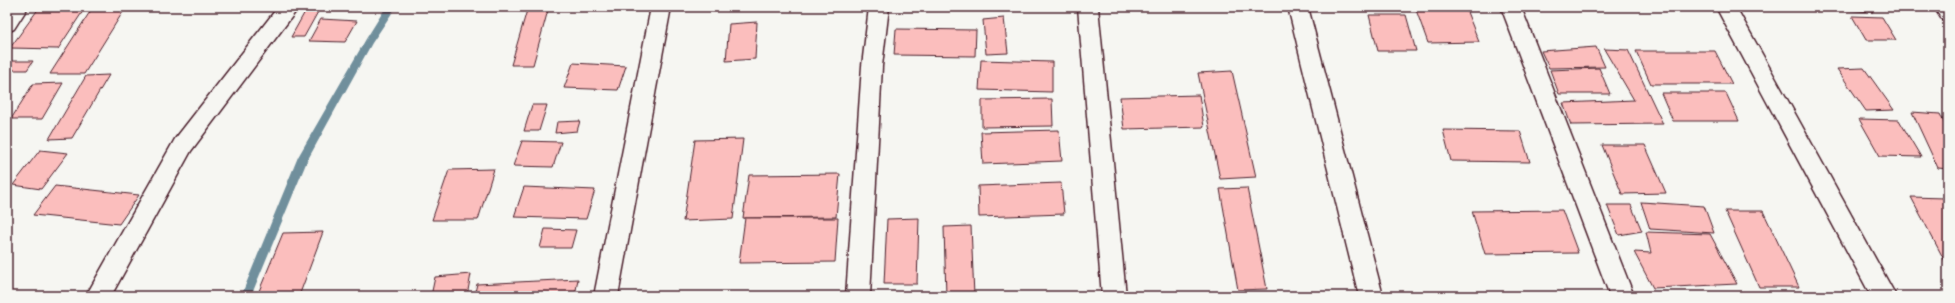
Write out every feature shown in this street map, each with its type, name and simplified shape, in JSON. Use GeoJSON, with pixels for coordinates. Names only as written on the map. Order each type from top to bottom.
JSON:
{"type":"FeatureCollection","features":[{"type":"Feature","properties":{"kind":"street"},"geometry":{"type":"LineString","coordinates":[[7,24],[18,7]]}},
{"type":"Feature","properties":{"kind":"street"},"geometry":{"type":"LineString","coordinates":[[98,296],[183,145],[289,7]]}},
{"type":"Feature","properties":{"kind":"street"},"geometry":{"type":"LineString","coordinates":[[606,296],[661,7]]}},
{"type":"Feature","properties":{"kind":"street"},"geometry":{"type":"LineString","coordinates":[[858,296],[872,66],[879,7]]}},
{"type":"Feature","properties":{"kind":"street"},"geometry":{"type":"LineString","coordinates":[[1088,7],[1114,296]]}},
{"type":"Feature","properties":{"kind":"street"},"geometry":{"type":"LineString","coordinates":[[1298,7],[1371,296]]}},
{"type":"Feature","properties":{"kind":"street"},"geometry":{"type":"LineString","coordinates":[[1511,7],[1622,296]]}},
{"type":"Feature","properties":{"kind":"street"},"geometry":{"type":"LineString","coordinates":[[1726,7],[1884,296]]}},
{"type":"Feature","properties":{"kind":"street"},"geometry":{"type":"LineString","coordinates":[[1944,7],[1948,13]]}},
{"type":"Feature","properties":{"kind":"building"},"geometry":{"type":"Polygon","coordinates":[[[93,7],[126,7],[84,74],[50,74],[93,7]]]}},
{"type":"Feature","properties":{"kind":"building"},"geometry":{"type":"Polygon","coordinates":[[[1415,7],[1465,7],[1479,42],[1428,43],[1415,7]]]}},
{"type":"Feature","properties":{"kind":"building"},"geometry":{"type":"Polygon","coordinates":[[[1843,7],[1871,7],[1873,12],[1845,10],[1843,7]]]}},
{"type":"Feature","properties":{"kind":"building"},"geometry":{"type":"Polygon","coordinates":[[[39,8],[85,8],[58,49],[10,48],[39,8]]]}},
{"type":"Feature","properties":{"kind":"building"},"geometry":{"type":"Polygon","coordinates":[[[306,10],[319,10],[304,37],[291,37],[306,10]]]}},
{"type":"Feature","properties":{"kind":"building"},"geometry":{"type":"Polygon","coordinates":[[[527,10],[548,10],[533,65],[511,65],[527,10]]]}},
{"type":"Feature","properties":{"kind":"building"},"geometry":{"type":"Polygon","coordinates":[[[1369,15],[1406,15],[1416,51],[1378,51],[1369,15]]]}},
{"type":"Feature","properties":{"kind":"building"},"geometry":{"type":"Polygon","coordinates":[[[1852,16],[1882,17],[1896,40],[1866,40],[1852,16]]]}},
{"type":"Feature","properties":{"kind":"building"},"geometry":{"type":"Polygon","coordinates":[[[1004,18],[1008,53],[986,54],[983,20],[1004,18]]]}},
{"type":"Feature","properties":{"kind":"building"},"geometry":{"type":"Polygon","coordinates":[[[321,19],[357,21],[345,42],[309,41],[321,19]]]}},
{"type":"Feature","properties":{"kind":"building"},"geometry":{"type":"Polygon","coordinates":[[[757,22],[755,59],[726,61],[729,24],[757,22]]]}},
{"type":"Feature","properties":{"kind":"building"},"geometry":{"type":"Polygon","coordinates":[[[896,29],[976,30],[975,56],[894,55],[896,29]]]}},
{"type":"Feature","properties":{"kind":"building"},"geometry":{"type":"Polygon","coordinates":[[[1596,47],[1605,67],[1549,68],[1541,51],[1596,47]]]}},
{"type":"Feature","properties":{"kind":"building"},"geometry":{"type":"Polygon","coordinates":[[[1604,49],[1628,50],[1663,124],[1571,125],[1563,103],[1634,100],[1604,49]]]}},
{"type":"Feature","properties":{"kind":"building"},"geometry":{"type":"Polygon","coordinates":[[[1636,51],[1715,51],[1732,84],[1651,84],[1636,51]]]}},
{"type":"Feature","properties":{"kind":"building"},"geometry":{"type":"Polygon","coordinates":[[[981,60],[1052,62],[1052,92],[979,90],[981,60]]]}},
{"type":"Feature","properties":{"kind":"building"},"geometry":{"type":"Polygon","coordinates":[[[7,61],[33,61],[27,70],[7,70],[7,61]]]}},
{"type":"Feature","properties":{"kind":"building"},"geometry":{"type":"Polygon","coordinates":[[[573,63],[626,66],[618,90],[564,88],[573,63]]]}},
{"type":"Feature","properties":{"kind":"building"},"geometry":{"type":"Polygon","coordinates":[[[1599,68],[1610,94],[1559,94],[1550,70],[1599,68]]]}},
{"type":"Feature","properties":{"kind":"building"},"geometry":{"type":"Polygon","coordinates":[[[1864,68],[1894,110],[1866,111],[1837,69],[1864,68]]]}},
{"type":"Feature","properties":{"kind":"building"},"geometry":{"type":"Polygon","coordinates":[[[1232,71],[1256,177],[1220,179],[1198,73],[1232,71]]]}},
{"type":"Feature","properties":{"kind":"building"},"geometry":{"type":"Polygon","coordinates":[[[109,75],[72,138],[49,139],[86,76],[109,75]]]}},
{"type":"Feature","properties":{"kind":"building"},"geometry":{"type":"Polygon","coordinates":[[[63,83],[42,119],[11,119],[33,84],[63,83]]]}},
{"type":"Feature","properties":{"kind":"building"},"geometry":{"type":"Polygon","coordinates":[[[1661,93],[1726,93],[1739,121],[1673,121],[1661,93]]]}},
{"type":"Feature","properties":{"kind":"building"},"geometry":{"type":"Polygon","coordinates":[[[1199,95],[1204,127],[1124,129],[1120,97],[1199,95]]]}},
{"type":"Feature","properties":{"kind":"building"},"geometry":{"type":"Polygon","coordinates":[[[1052,99],[1053,126],[982,127],[982,100],[1052,99]]]}},
{"type":"Feature","properties":{"kind":"building"},"geometry":{"type":"Polygon","coordinates":[[[532,105],[547,105],[539,131],[524,131],[532,105]]]}},
{"type":"Feature","properties":{"kind":"building"},"geometry":{"type":"Polygon","coordinates":[[[1912,112],[1940,114],[1948,131],[1948,169],[1938,168],[1912,112]]]}},
{"type":"Feature","properties":{"kind":"building"},"geometry":{"type":"Polygon","coordinates":[[[1859,119],[1899,120],[1921,157],[1880,156],[1859,119]]]}},
{"type":"Feature","properties":{"kind":"building"},"geometry":{"type":"Polygon","coordinates":[[[580,121],[577,131],[555,133],[557,122],[580,121]]]}},
{"type":"Feature","properties":{"kind":"building"},"geometry":{"type":"Polygon","coordinates":[[[1059,130],[1062,161],[983,164],[981,132],[1059,130]]]}},
{"type":"Feature","properties":{"kind":"building"},"geometry":{"type":"Polygon","coordinates":[[[1443,130],[1520,131],[1530,162],[1451,161],[1443,130]]]}},
{"type":"Feature","properties":{"kind":"building"},"geometry":{"type":"Polygon","coordinates":[[[743,139],[733,219],[683,221],[695,140],[743,139]]]}},
{"type":"Feature","properties":{"kind":"building"},"geometry":{"type":"Polygon","coordinates":[[[522,141],[561,142],[553,167],[513,166],[522,141]]]}},
{"type":"Feature","properties":{"kind":"building"},"geometry":{"type":"Polygon","coordinates":[[[1602,145],[1645,145],[1666,193],[1622,194],[1602,145]]]}},
{"type":"Feature","properties":{"kind":"building"},"geometry":{"type":"Polygon","coordinates":[[[40,150],[68,153],[41,189],[13,185],[40,150]]]}},
{"type":"Feature","properties":{"kind":"building"},"geometry":{"type":"Polygon","coordinates":[[[494,169],[478,220],[432,220],[449,170],[494,169]]]}},
{"type":"Feature","properties":{"kind":"building"},"geometry":{"type":"Polygon","coordinates":[[[840,174],[836,217],[743,218],[749,175],[840,174]]]}},
{"type":"Feature","properties":{"kind":"building"},"geometry":{"type":"Polygon","coordinates":[[[1061,183],[1064,214],[979,217],[978,186],[1061,183]]]}},
{"type":"Feature","properties":{"kind":"building"},"geometry":{"type":"Polygon","coordinates":[[[55,186],[139,195],[119,224],[33,215],[55,186]]]}},
{"type":"Feature","properties":{"kind":"building"},"geometry":{"type":"Polygon","coordinates":[[[524,187],[595,190],[586,219],[514,217],[524,187]]]}},
{"type":"Feature","properties":{"kind":"building"},"geometry":{"type":"Polygon","coordinates":[[[1247,188],[1267,289],[1238,290],[1220,189],[1247,188]]]}},
{"type":"Feature","properties":{"kind":"building"},"geometry":{"type":"Polygon","coordinates":[[[1911,197],[1945,198],[1948,203],[1948,267],[1911,197]]]}},
{"type":"Feature","properties":{"kind":"building"},"geometry":{"type":"Polygon","coordinates":[[[1641,202],[1704,206],[1714,233],[1650,229],[1641,202]]]}},
{"type":"Feature","properties":{"kind":"building"},"geometry":{"type":"Polygon","coordinates":[[[1607,205],[1631,205],[1642,231],[1619,235],[1607,205]]]}},
{"type":"Feature","properties":{"kind":"building"},"geometry":{"type":"Polygon","coordinates":[[[1562,210],[1578,253],[1485,254],[1472,211],[1562,210]]]}},
{"type":"Feature","properties":{"kind":"building"},"geometry":{"type":"Polygon","coordinates":[[[1725,211],[1763,211],[1799,287],[1759,287],[1725,211]]]}},
{"type":"Feature","properties":{"kind":"building"},"geometry":{"type":"Polygon","coordinates":[[[745,218],[838,218],[835,262],[739,263],[745,218]]]}},
{"type":"Feature","properties":{"kind":"building"},"geometry":{"type":"Polygon","coordinates":[[[919,218],[917,284],[884,284],[887,219],[919,218]]]}},
{"type":"Feature","properties":{"kind":"building"},"geometry":{"type":"Polygon","coordinates":[[[971,226],[974,296],[946,296],[944,227],[971,226]]]}},
{"type":"Feature","properties":{"kind":"building"},"geometry":{"type":"Polygon","coordinates":[[[545,229],[576,230],[571,248],[540,248],[545,229]]]}},
{"type":"Feature","properties":{"kind":"building"},"geometry":{"type":"Polygon","coordinates":[[[323,232],[299,296],[257,296],[283,233],[323,232]]]}},
{"type":"Feature","properties":{"kind":"building"},"geometry":{"type":"Polygon","coordinates":[[[1646,232],[1710,234],[1737,284],[1653,288],[1634,252],[1651,253],[1646,232]]]}},
{"type":"Feature","properties":{"kind":"building"},"geometry":{"type":"Polygon","coordinates":[[[471,274],[467,296],[431,296],[435,277],[471,274]]]}},
{"type":"Feature","properties":{"kind":"building"},"geometry":{"type":"Polygon","coordinates":[[[578,279],[575,296],[474,296],[477,284],[578,279]]]}},
{"type":"Feature","properties":{"kind":"waterway"},"geometry":{"type":"LineString","coordinates":[[246,296],[302,160],[369,41],[391,7]]}}]}
